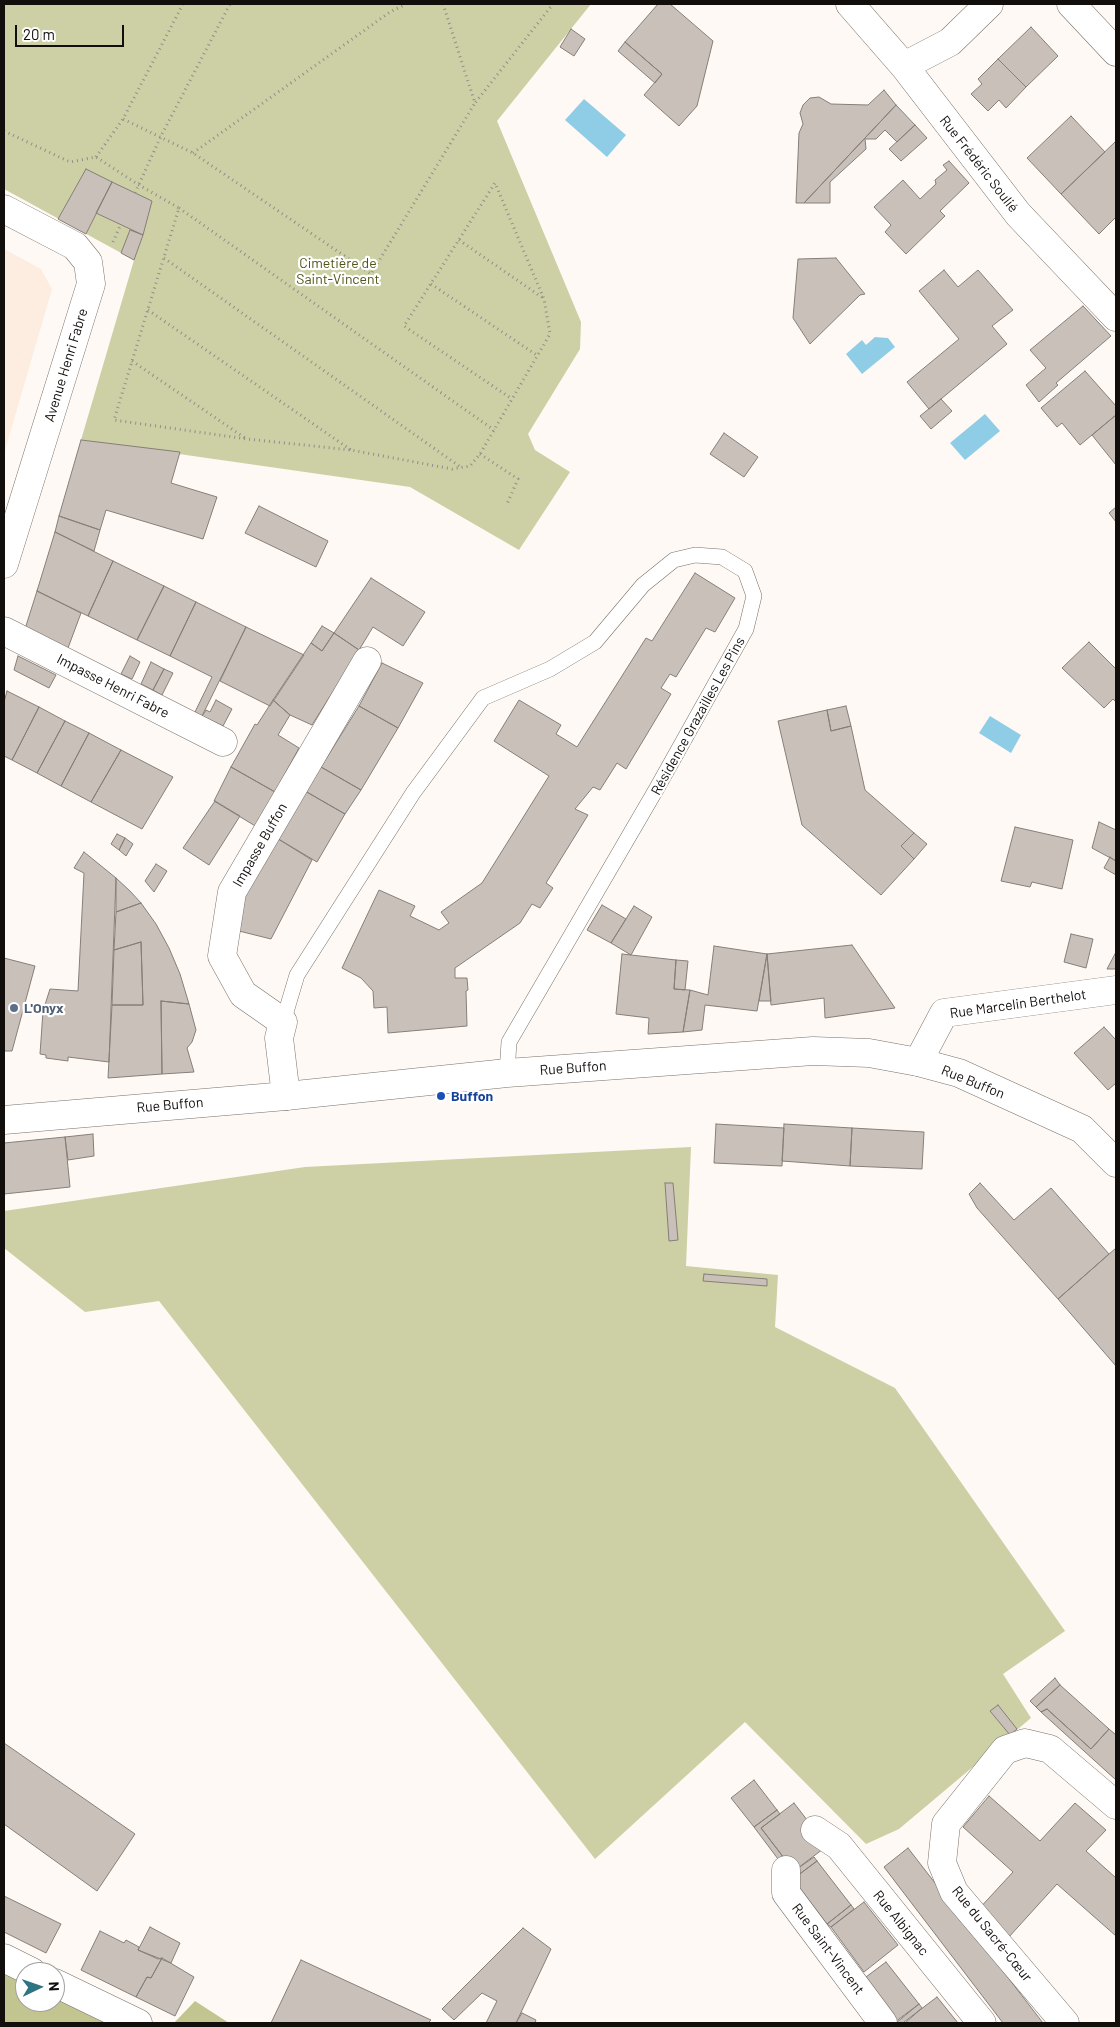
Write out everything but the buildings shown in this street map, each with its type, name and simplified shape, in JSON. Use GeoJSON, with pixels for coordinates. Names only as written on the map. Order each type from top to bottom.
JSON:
{"type":"FeatureCollection","features":[{"type":"Feature","properties":{"kind":"street"},"geometry":{"type":"LineString","coordinates":[[904,66],[950,42],[989,4]]}},
{"type":"Feature","properties":{"kind":"street"},"geometry":{"type":"LineString","coordinates":[[1071,4],[1116,52]]}},
{"type":"Feature","properties":{"kind":"street","name":"Rue Frédéric Soulié"},"geometry":{"type":"LineString","coordinates":[[855,7],[904,66],[1018,214],[1116,317]]}},
{"type":"Feature","properties":{"kind":"street","name":"Avenue Henri Fabre"},"geometry":{"type":"LineString","coordinates":[[4,209],[75,246],[88,262],[91,284],[4,564]]}},
{"type":"Feature","properties":{"kind":"street","name":"Impasse Henri Fabre"},"geometry":{"type":"LineString","coordinates":[[4,631],[223,742]]}},
{"type":"Feature","properties":{"kind":"street","name":"Impasse Buffon"},"geometry":{"type":"LineString","coordinates":[[283,1022],[243,994],[222,956],[232,892],[367,661]]}},
{"type":"Feature","properties":{"kind":"street","name":"Rue Marcelin Berthelot"},"geometry":{"type":"LineString","coordinates":[[918,1062],[944,1013],[1116,990]]}},
{"type":"Feature","properties":{"kind":"street"},"geometry":{"type":"LineString","coordinates":[[283,1022],[279,1038],[286,1096]]}},
{"type":"Feature","properties":{"kind":"street","name":"Rue Buffon"},"geometry":{"type":"LineString","coordinates":[[4,1120],[286,1096],[507,1073],[813,1051],[870,1053],[918,1062],[960,1074],[1082,1129],[1116,1163]]}},
{"type":"Feature","properties":{"kind":"street","name":"Rue du Sacré-Cœur"},"geometry":{"type":"LineString","coordinates":[[1065,2023],[954,1892],[942,1863],[946,1824],[1005,1750],[1025,1743],[1050,1748],[1116,1805]]}},
{"type":"Feature","properties":{"kind":"street","name":"Rue Albignac"},"geometry":{"type":"LineString","coordinates":[[815,1830],[839,1846],[982,2023]]}},
{"type":"Feature","properties":{"kind":"street","name":"Rue Saint-Vincent"},"geometry":{"type":"LineString","coordinates":[[786,1870],[786,1893],[883,2023]]}},
{"type":"Feature","properties":{"kind":"street"},"geometry":{"type":"LineString","coordinates":[[65,1988],[138,2023]]}},
{"type":"Feature","properties":{"kind":"lane","name":"Résidence Grazailles Les Pins"},"geometry":{"type":"LineString","coordinates":[[283,1022],[297,974],[413,793],[483,698],[550,669],[595,642],[643,585],[674,560],[695,555],[722,557],[745,571],[754,596],[746,629],[657,788],[509,1042],[507,1073]]}},
{"type":"Feature","properties":{"kind":"path"},"geometry":{"type":"LineString","coordinates":[[4,131],[70,162],[96,157],[123,119],[183,4]]}},
{"type":"Feature","properties":{"kind":"path"},"geometry":{"type":"LineString","coordinates":[[135,193],[160,136],[230,4]]}},
{"type":"Feature","properties":{"kind":"path"},"geometry":{"type":"LineString","coordinates":[[193,153],[390,12],[406,4]]}},
{"type":"Feature","properties":{"kind":"path"},"geometry":{"type":"LineString","coordinates":[[443,4],[475,104]]}},
{"type":"Feature","properties":{"kind":"path"},"geometry":{"type":"LineString","coordinates":[[123,119],[193,153],[371,274],[475,104],[553,4]]}},
{"type":"Feature","properties":{"kind":"path"},"geometry":{"type":"LineString","coordinates":[[96,157],[179,208],[494,430]]}},
{"type":"Feature","properties":{"kind":"path"},"geometry":{"type":"LineString","coordinates":[[179,208],[114,420],[247,439],[351,450],[452,469],[470,466],[480,454],[550,334],[544,299],[495,183],[404,326],[512,399]]}},
{"type":"Feature","properties":{"kind":"path"},"geometry":{"type":"LineString","coordinates":[[459,240],[544,299]]}},
{"type":"Feature","properties":{"kind":"path"},"geometry":{"type":"LineString","coordinates":[[164,258],[462,468]]}},
{"type":"Feature","properties":{"kind":"path"},"geometry":{"type":"LineString","coordinates":[[431,284],[538,356]]}},
{"type":"Feature","properties":{"kind":"path"},"geometry":{"type":"LineString","coordinates":[[148,310],[351,450]]}},
{"type":"Feature","properties":{"kind":"path"},"geometry":{"type":"LineString","coordinates":[[132,361],[247,439]]}},
{"type":"Feature","properties":{"kind":"path"},"geometry":{"type":"LineString","coordinates":[[480,454],[518,479],[507,504]]}},
{"type":"Feature","properties":{"kind":"shaded area"},"geometry":{"type":"Polygon","coordinates":[[[4,249],[41,269],[52,289],[4,454],[4,249]]]}},
{"type":"Feature","properties":{"kind":"green space","name":"Cimetière de Saint-Vincent"},"geometry":{"type":"Polygon","coordinates":[[[4,4],[591,4],[497,121],[581,322],[580,349],[528,434],[535,450],[570,472],[519,550],[410,487],[81,440],[134,260],[4,189],[4,4]]]}},
{"type":"Feature","properties":{"kind":"green space"},"geometry":{"type":"Polygon","coordinates":[[[691,1147],[686,1266],[778,1275],[775,1327],[895,1388],[1065,1631],[1003,1674],[1031,1718],[899,1829],[866,1844],[745,1722],[595,1859],[159,1301],[85,1312],[4,1248],[4,1211],[305,1167],[691,1147]]]}},
{"type":"Feature","properties":{"kind":"green space"},"geometry":{"type":"Polygon","coordinates":[[[4,1968],[15,1973],[15,2012],[65,2012],[65,1998],[114,2023],[4,2023],[4,1968]]]}},
{"type":"Feature","properties":{"kind":"green space"},"geometry":{"type":"Polygon","coordinates":[[[195,2001],[229,2023],[174,2023],[195,2001]]]}},
{"type":"Feature","properties":{"kind":"water"},"geometry":{"type":"Polygon","coordinates":[[[584,99],[626,135],[607,157],[565,120],[584,99]]]}},
{"type":"Feature","properties":{"kind":"water"},"geometry":{"type":"Polygon","coordinates":[[[875,337],[888,338],[895,347],[862,374],[846,354],[862,340],[866,345],[875,337]]]}},
{"type":"Feature","properties":{"kind":"water"},"geometry":{"type":"Polygon","coordinates":[[[985,414],[1000,431],[965,460],[950,443],[985,414]]]}},
{"type":"Feature","properties":{"kind":"water"},"geometry":{"type":"Polygon","coordinates":[[[990,716],[1021,735],[1011,753],[979,733],[990,716]]]}},
{"type":"Feature","properties":{"kind":"place","name":"L'Onyx"},"geometry":{"type":"Point","coordinates":[14,1008]}},
{"type":"Feature","properties":{"kind":"place","name":"Buffon"},"geometry":{"type":"Point","coordinates":[441,1096]}}]}
